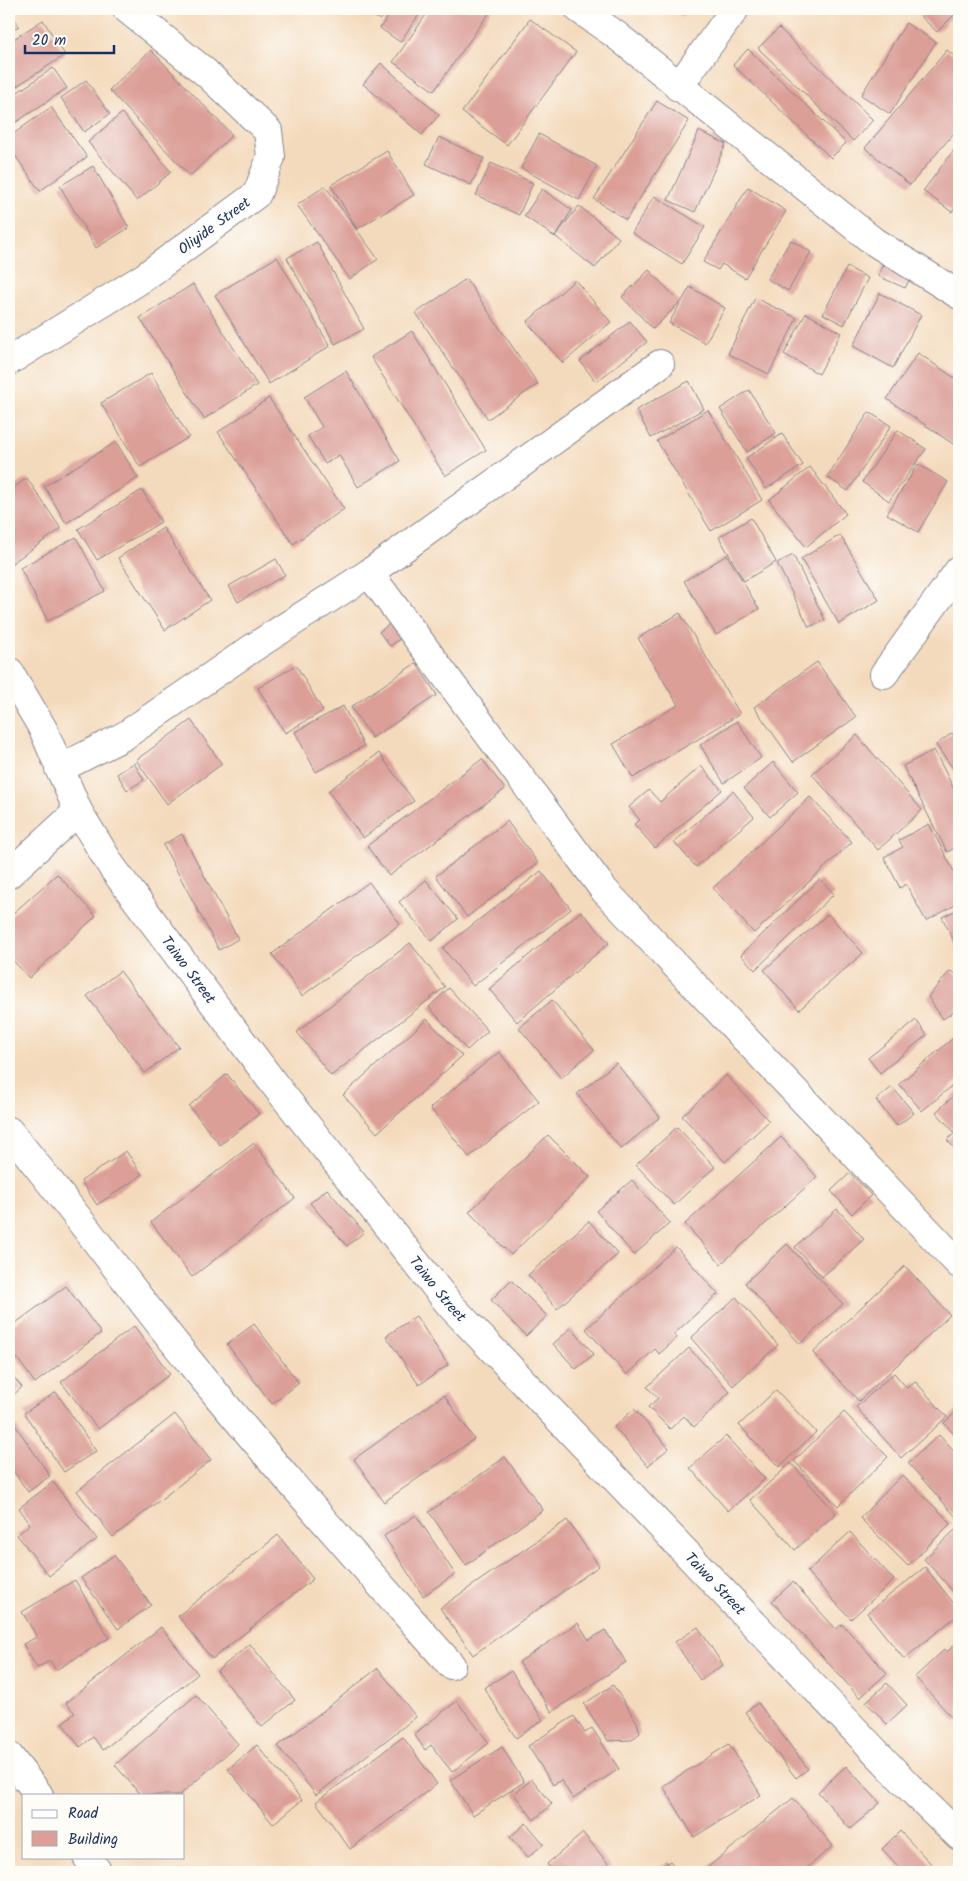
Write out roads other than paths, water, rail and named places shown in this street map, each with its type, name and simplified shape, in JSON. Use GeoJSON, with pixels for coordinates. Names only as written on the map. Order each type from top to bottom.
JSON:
{"type":"FeatureCollection","features":[{"type":"Feature","properties":{"kind":"street","name":"Oliyide Street"},"geometry":{"type":"LineString","coordinates":[[9,361],[143,278],[257,194],[271,157],[268,130],[205,72],[127,9]]}},
{"type":"Feature","properties":{"kind":"street"},"geometry":{"type":"LineString","coordinates":[[579,9],[616,35],[678,87],[872,241],[959,295]]}},
{"type":"Feature","properties":{"kind":"street"},"geometry":{"type":"LineString","coordinates":[[678,87],[735,9]]}},
{"type":"Feature","properties":{"kind":"street"},"geometry":{"type":"LineString","coordinates":[[59,769],[124,736],[251,649],[369,573],[660,364]]}},
{"type":"Feature","properties":{"kind":"street"},"geometry":{"type":"LineString","coordinates":[[884,674],[959,570]]}},
{"type":"Feature","properties":{"kind":"street"},"geometry":{"type":"LineString","coordinates":[[369,573],[604,890],[959,1264]]}},
{"type":"Feature","properties":{"kind":"street","name":"Taiwo Street"},"geometry":{"type":"LineString","coordinates":[[9,671],[43,729],[78,811],[112,867],[274,1084],[450,1305],[907,1785],[959,1836]]}},
{"type":"Feature","properties":{"kind":"street"},"geometry":{"type":"LineString","coordinates":[[9,874],[78,811]]}},
{"type":"Feature","properties":{"kind":"street"},"geometry":{"type":"LineString","coordinates":[[9,1131],[61,1194],[189,1360],[293,1486],[451,1665]]}},
{"type":"Feature","properties":{"kind":"street"},"geometry":{"type":"LineString","coordinates":[[9,1756],[38,1794]]}},
{"type":"Feature","properties":{"kind":"street"},"geometry":{"type":"LineString","coordinates":[[88,1858],[98,1872]]}}]}
